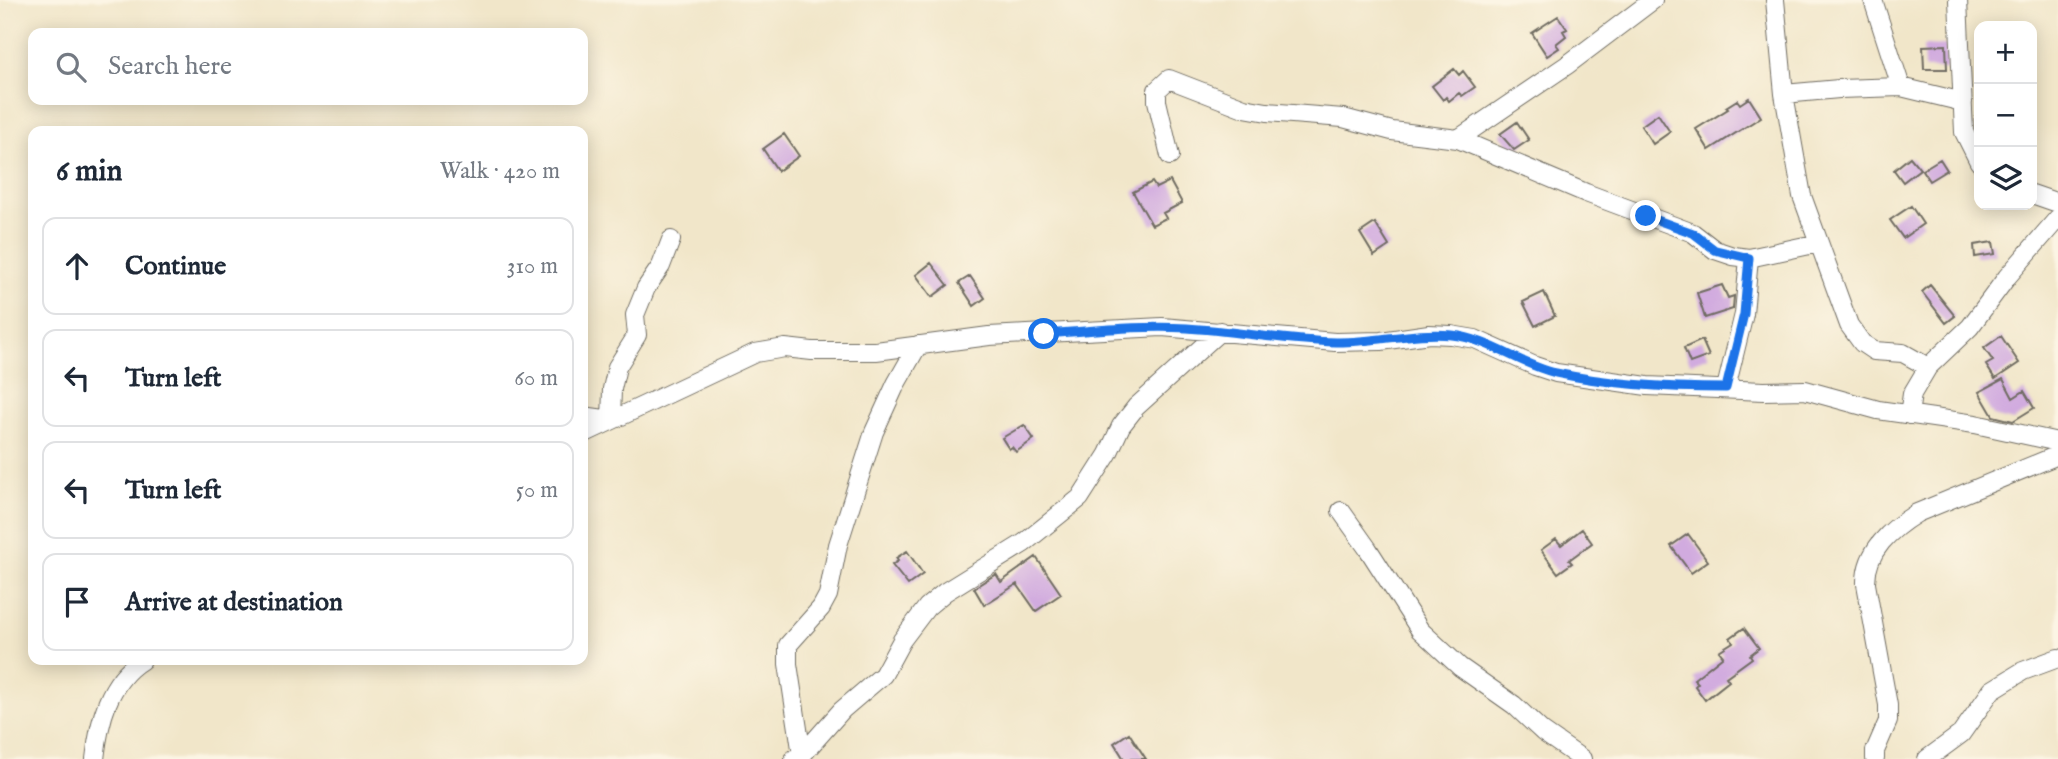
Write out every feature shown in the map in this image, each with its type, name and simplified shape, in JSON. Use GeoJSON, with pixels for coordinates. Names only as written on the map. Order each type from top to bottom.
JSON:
{"type":"FeatureCollection","features":[{"type":"Feature","properties":{"kind":"street"},"geometry":{"type":"LineString","coordinates":[[1458,139],[1567,65],[1653,0]]}},
{"type":"Feature","properties":{"kind":"street"},"geometry":{"type":"LineString","coordinates":[[1775,0],[1784,94],[1802,195],[1849,325],[1861,343],[1874,351],[1903,353],[1927,367]]}},
{"type":"Feature","properties":{"kind":"street"},"geometry":{"type":"LineString","coordinates":[[1873,0],[1901,88]]}},
{"type":"Feature","properties":{"kind":"street"},"geometry":{"type":"LineString","coordinates":[[1958,0],[1965,132],[1974,151]]}},
{"type":"Feature","properties":{"kind":"street"},"geometry":{"type":"LineString","coordinates":[[1170,156],[1157,101],[1157,90],[1169,79],[1244,108],[1343,118],[1392,131],[1458,139],[1586,193],[1693,233],[1715,250],[1749,258],[1819,243]]}},
{"type":"Feature","properties":{"kind":"street"},"geometry":{"type":"LineString","coordinates":[[1784,94],[1839,89],[1901,88],[1963,102]]}},
{"type":"Feature","properties":{"kind":"street"},"geometry":{"type":"LineString","coordinates":[[2037,196],[2058,203]]}},
{"type":"Feature","properties":{"kind":"street"},"geometry":{"type":"LineString","coordinates":[[1909,415],[1912,394],[1927,367],[1970,327],[2007,277],[2058,218]]}},
{"type":"Feature","properties":{"kind":"street"},"geometry":{"type":"LineString","coordinates":[[611,420],[612,389],[617,367],[637,335],[635,315],[646,288],[661,266],[671,240]]}},
{"type":"Feature","properties":{"kind":"street"},"geometry":{"type":"LineString","coordinates":[[1726,388],[1744,314],[1749,258]]}},
{"type":"Feature","properties":{"kind":"street"},"geometry":{"type":"LineString","coordinates":[[588,432],[755,353],[785,348],[865,351],[989,336],[1162,327],[1335,342],[1381,341],[1429,334],[1451,335],[1475,339],[1556,373],[1614,383],[1805,390],[1878,410],[1975,424],[2058,442]]}},
{"type":"Feature","properties":{"kind":"street"},"geometry":{"type":"LineString","coordinates":[[798,757],[842,710],[883,675],[902,640],[927,607],[945,592],[1024,543],[1080,498],[1108,454],[1121,426],[1136,407],[1220,331]]}},
{"type":"Feature","properties":{"kind":"street"},"geometry":{"type":"LineString","coordinates":[[798,757],[788,645],[821,608],[828,595],[838,545],[874,432],[918,345]]}},
{"type":"Feature","properties":{"kind":"street"},"geometry":{"type":"LineString","coordinates":[[588,417],[611,420]]}},
{"type":"Feature","properties":{"kind":"street"},"geometry":{"type":"LineString","coordinates":[[1875,759],[1875,751],[1888,721],[1888,705],[1866,584],[1870,557],[1901,523],[1917,513],[2058,455]]}},
{"type":"Feature","properties":{"kind":"street"},"geometry":{"type":"LineString","coordinates":[[1341,511],[1420,630],[1460,667],[1514,705],[1544,732],[1582,759]]}},
{"type":"Feature","properties":{"kind":"street"},"geometry":{"type":"LineString","coordinates":[[1927,759],[1961,734],[1992,690],[2023,671],[2058,658]]}},
{"type":"Feature","properties":{"kind":"street"},"geometry":{"type":"LineString","coordinates":[[96,759],[102,718],[111,694],[123,675],[136,665]]}},
{"type":"Feature","properties":{"kind":"building"},"geometry":{"type":"Polygon","coordinates":[[[1558,16],[1567,29],[1563,31],[1566,36],[1556,44],[1559,48],[1547,56],[1532,33],[1558,16]]]}},
{"type":"Feature","properties":{"kind":"building"},"geometry":{"type":"Polygon","coordinates":[[[1946,45],[1947,69],[1924,69],[1923,46],[1946,45]]]}},
{"type":"Feature","properties":{"kind":"building"},"geometry":{"type":"Polygon","coordinates":[[[1454,69],[1459,75],[1463,71],[1475,87],[1462,96],[1459,93],[1449,101],[1446,97],[1443,100],[1432,86],[1454,69]]]}},
{"type":"Feature","properties":{"kind":"building"},"geometry":{"type":"Polygon","coordinates":[[[1749,98],[1761,117],[1709,150],[1696,129],[1728,109],[1726,107],[1737,100],[1740,104],[1749,98]]]}},
{"type":"Feature","properties":{"kind":"building"},"geometry":{"type":"Polygon","coordinates":[[[1658,114],[1670,132],[1653,144],[1641,126],[1658,114]]]}},
{"type":"Feature","properties":{"kind":"building"},"geometry":{"type":"Polygon","coordinates":[[[1517,122],[1529,140],[1514,150],[1500,134],[1517,122]]]}},
{"type":"Feature","properties":{"kind":"building"},"geometry":{"type":"Polygon","coordinates":[[[784,134],[799,156],[778,171],[763,149],[784,134]]]}},
{"type":"Feature","properties":{"kind":"building"},"geometry":{"type":"Polygon","coordinates":[[[1910,157],[1920,169],[1903,182],[1894,170],[1910,157]]]}},
{"type":"Feature","properties":{"kind":"building"},"geometry":{"type":"Polygon","coordinates":[[[1940,159],[1947,170],[1929,181],[1922,170],[1940,159]]]}},
{"type":"Feature","properties":{"kind":"building"},"geometry":{"type":"Polygon","coordinates":[[[1170,181],[1182,203],[1163,213],[1166,218],[1152,225],[1133,192],[1152,182],[1156,188],[1170,181]]]}},
{"type":"Feature","properties":{"kind":"building"},"geometry":{"type":"Polygon","coordinates":[[[1911,206],[1923,224],[1903,238],[1890,220],[1911,206]]]}},
{"type":"Feature","properties":{"kind":"building"},"geometry":{"type":"Polygon","coordinates":[[[1375,223],[1389,246],[1374,256],[1360,233],[1375,223]]]}},
{"type":"Feature","properties":{"kind":"building"},"geometry":{"type":"Polygon","coordinates":[[[1993,242],[1995,254],[1975,257],[1974,245],[1993,242]]]}},
{"type":"Feature","properties":{"kind":"building"},"geometry":{"type":"Polygon","coordinates":[[[931,263],[948,285],[932,297],[916,275],[931,263]]]}},
{"type":"Feature","properties":{"kind":"building"},"geometry":{"type":"Polygon","coordinates":[[[970,276],[985,298],[974,306],[959,283],[970,276]]]}},
{"type":"Feature","properties":{"kind":"building"},"geometry":{"type":"Polygon","coordinates":[[[1722,285],[1728,298],[1734,296],[1733,309],[1705,318],[1697,293],[1722,285]]]}},
{"type":"Feature","properties":{"kind":"building"},"geometry":{"type":"Polygon","coordinates":[[[1930,285],[1955,316],[1946,323],[1922,292],[1930,285]]]}},
{"type":"Feature","properties":{"kind":"building"},"geometry":{"type":"Polygon","coordinates":[[[1544,292],[1555,316],[1535,326],[1523,302],[1544,292]]]}},
{"type":"Feature","properties":{"kind":"building"},"geometry":{"type":"Polygon","coordinates":[[[2001,336],[2019,363],[1995,379],[1986,365],[1993,361],[1984,348],[2001,336]]]}},
{"type":"Feature","properties":{"kind":"building"},"geometry":{"type":"Polygon","coordinates":[[[1702,340],[1709,356],[1690,363],[1684,348],[1702,340]]]}},
{"type":"Feature","properties":{"kind":"building"},"geometry":{"type":"Polygon","coordinates":[[[2003,379],[2013,398],[2024,391],[2034,408],[2013,421],[1993,416],[1979,392],[2003,379]]]}},
{"type":"Feature","properties":{"kind":"building"},"geometry":{"type":"Polygon","coordinates":[[[1024,425],[1034,439],[1016,452],[1012,447],[1009,449],[1002,438],[1024,425]]]}},
{"type":"Feature","properties":{"kind":"building"},"geometry":{"type":"Polygon","coordinates":[[[1582,529],[1592,543],[1569,560],[1572,563],[1558,573],[1541,550],[1556,539],[1561,545],[1582,529]]]}},
{"type":"Feature","properties":{"kind":"building"},"geometry":{"type":"Polygon","coordinates":[[[1688,534],[1708,561],[1691,573],[1671,546],[1688,534]]]}},
{"type":"Feature","properties":{"kind":"building"},"geometry":{"type":"Polygon","coordinates":[[[907,551],[923,574],[908,585],[892,565],[898,561],[896,558],[907,551]]]}},
{"type":"Feature","properties":{"kind":"building"},"geometry":{"type":"Polygon","coordinates":[[[1036,557],[1061,594],[1036,611],[1017,584],[984,605],[974,588],[996,574],[1001,582],[1036,557]]]}},
{"type":"Feature","properties":{"kind":"building"},"geometry":{"type":"Polygon","coordinates":[[[1744,628],[1759,648],[1750,655],[1752,658],[1726,677],[1729,681],[1705,700],[1695,686],[1698,683],[1694,679],[1723,656],[1719,651],[1733,642],[1730,638],[1744,628]]]}},
{"type":"Feature","properties":{"kind":"building"},"geometry":{"type":"Polygon","coordinates":[[[1129,733],[1146,759],[1124,759],[1114,743],[1129,733]]]}},
{"type":"Feature","properties":{"kind":"route"},"geometry":{"type":"LineString","coordinates":[[1044,334],[1162,327],[1335,342],[1381,341],[1429,334],[1451,335],[1475,339],[1556,373],[1647,386],[1726,388],[1744,314],[1749,258],[1715,250],[1693,233],[1646,216]]}}]}
